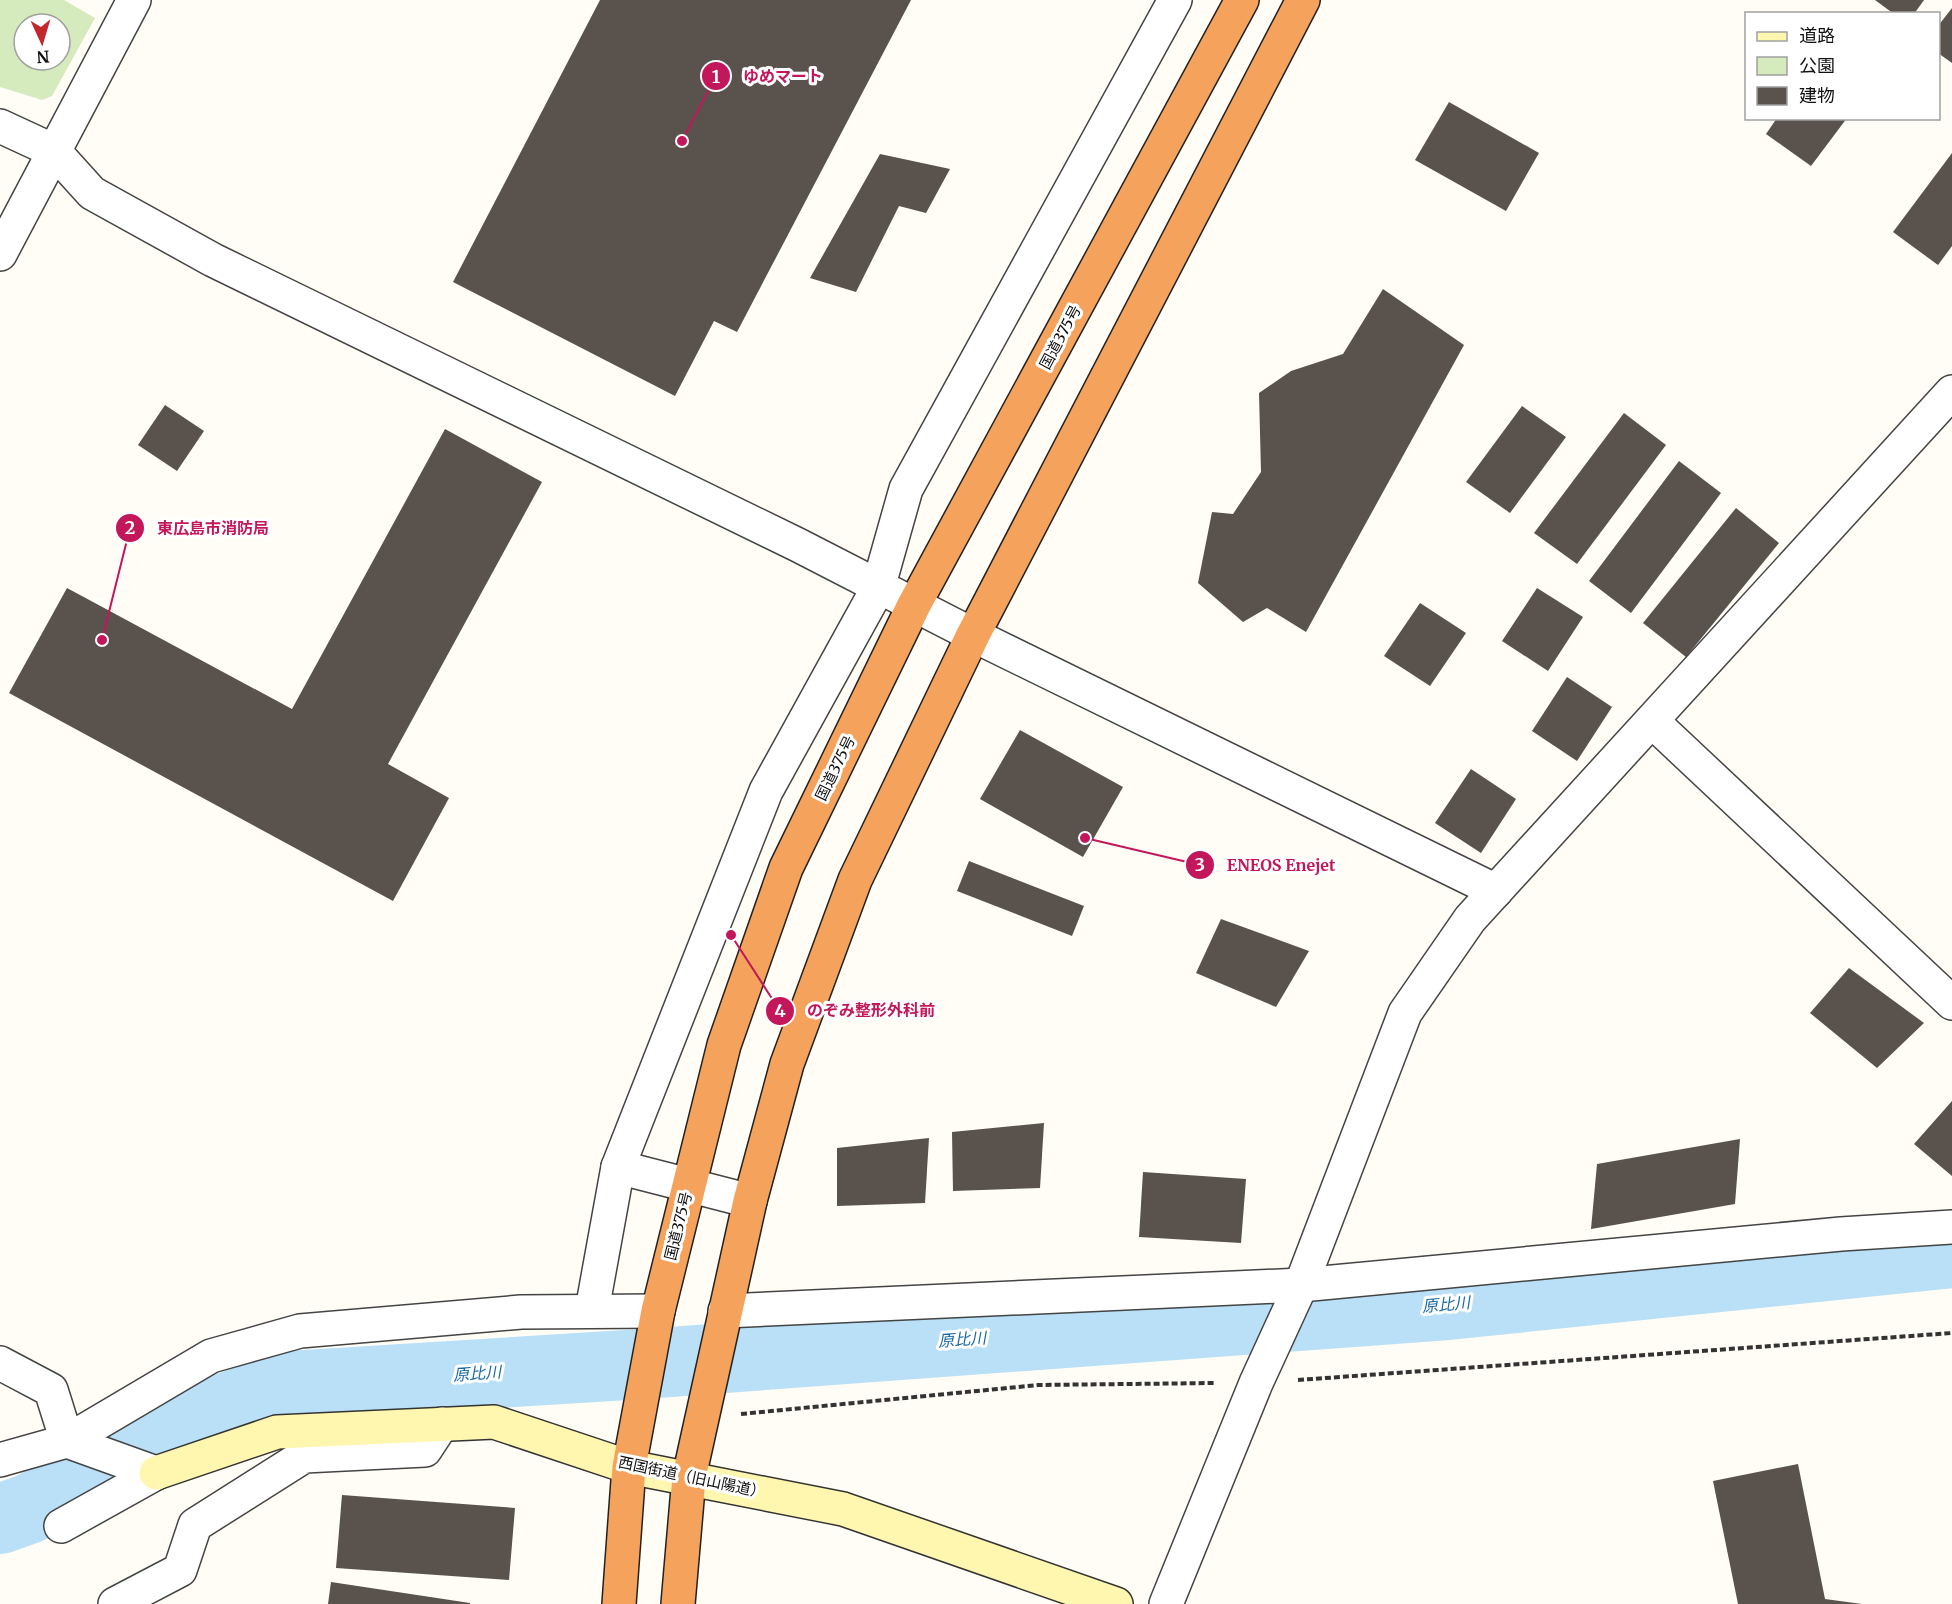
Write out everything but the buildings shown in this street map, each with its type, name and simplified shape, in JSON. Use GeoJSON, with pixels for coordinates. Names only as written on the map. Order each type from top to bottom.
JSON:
{"type":"FeatureCollection","features":[{"type":"Feature","properties":{"kind":"highway","name":"国道375号"},"geometry":{"type":"LineString","coordinates":[[618,1604],[629,1467],[658,1311],[724,1045],[786,868],[914,605],[1242,0]]}},
{"type":"Feature","properties":{"kind":"highway"},"geometry":{"type":"LineString","coordinates":[[678,1604],[689,1477],[750,1202],[787,1064],[855,880],[973,635],[1303,0]]}},
{"type":"Feature","properties":{"kind":"street"},"geometry":{"type":"LineString","coordinates":[[0,254],[134,0]]}},
{"type":"Feature","properties":{"kind":"street"},"geometry":{"type":"LineString","coordinates":[[592,1310],[618,1167],[766,791],[878,588],[906,489],[1175,0]]}},
{"type":"Feature","properties":{"kind":"street"},"geometry":{"type":"LineString","coordinates":[[0,126],[54,151],[92,192],[213,260],[798,545],[878,588],[1496,891]]}},
{"type":"Feature","properties":{"kind":"street"},"geometry":{"type":"LineString","coordinates":[[1166,1604],[1261,1372],[1297,1292],[1405,1013],[1470,919],[1952,392]]}},
{"type":"Feature","properties":{"kind":"street"},"geometry":{"type":"LineString","coordinates":[[1652,721],[1952,1003]]}},
{"type":"Feature","properties":{"kind":"street"},"geometry":{"type":"LineString","coordinates":[[618,1167],[750,1202]]}},
{"type":"Feature","properties":{"kind":"street"},"geometry":{"type":"LineString","coordinates":[[725,1311],[1297,1292],[1840,1234],[1952,1227]]}},
{"type":"Feature","properties":{"kind":"street"},"geometry":{"type":"LineString","coordinates":[[0,1460],[67,1441],[211,1356],[300,1331],[521,1312],[658,1311]]}},
{"type":"Feature","properties":{"kind":"street"},"geometry":{"type":"LineString","coordinates":[[0,1363],[51,1390],[67,1441]]}},
{"type":"Feature","properties":{"kind":"street","name":"西国街道（旧山陽道）"},"geometry":{"type":"LineString","coordinates":[[156,1473],[277,1432],[494,1422],[629,1467],[843,1509],[1116,1604]]}},
{"type":"Feature","properties":{"kind":"street"},"geometry":{"type":"LineString","coordinates":[[115,1604],[180,1570],[195,1526],[304,1456],[425,1450],[442,1424]]}},
{"type":"Feature","properties":{"kind":"street"},"geometry":{"type":"LineString","coordinates":[[67,1441],[156,1473]]}},
{"type":"Feature","properties":{"kind":"street"},"geometry":{"type":"LineString","coordinates":[[61,1526],[156,1473]]}},
{"type":"Feature","properties":{"kind":"path"},"geometry":{"type":"LineString","coordinates":[[702,1418],[1038,1385],[1952,1333]]}},
{"type":"Feature","properties":{"kind":"green space"},"geometry":{"type":"Polygon","coordinates":[[[0,0],[64,0],[95,18],[72,60],[72,12],[12,12],[12,72],[65,72],[52,96],[42,100],[0,87],[0,0]]]}},
{"type":"Feature","properties":{"kind":"waterway","name":"原比川"},"geometry":{"type":"LineString","coordinates":[[0,1519],[28,1509],[62,1492],[153,1433],[289,1386],[643,1364],[1448,1305],[1952,1253]]}},
{"type":"Feature","properties":{"kind":"place","name":"ゆめマート"},"geometry":{"type":"Point","coordinates":[682,141]}},
{"type":"Feature","properties":{"kind":"place","name":"東広島市消防局"},"geometry":{"type":"Point","coordinates":[102,640]}},
{"type":"Feature","properties":{"kind":"place","name":"ENEOS Enejet"},"geometry":{"type":"Point","coordinates":[1085,838]}},
{"type":"Feature","properties":{"kind":"place","name":"のぞみ整形外科前"},"geometry":{"type":"Point","coordinates":[731,935]}}]}
